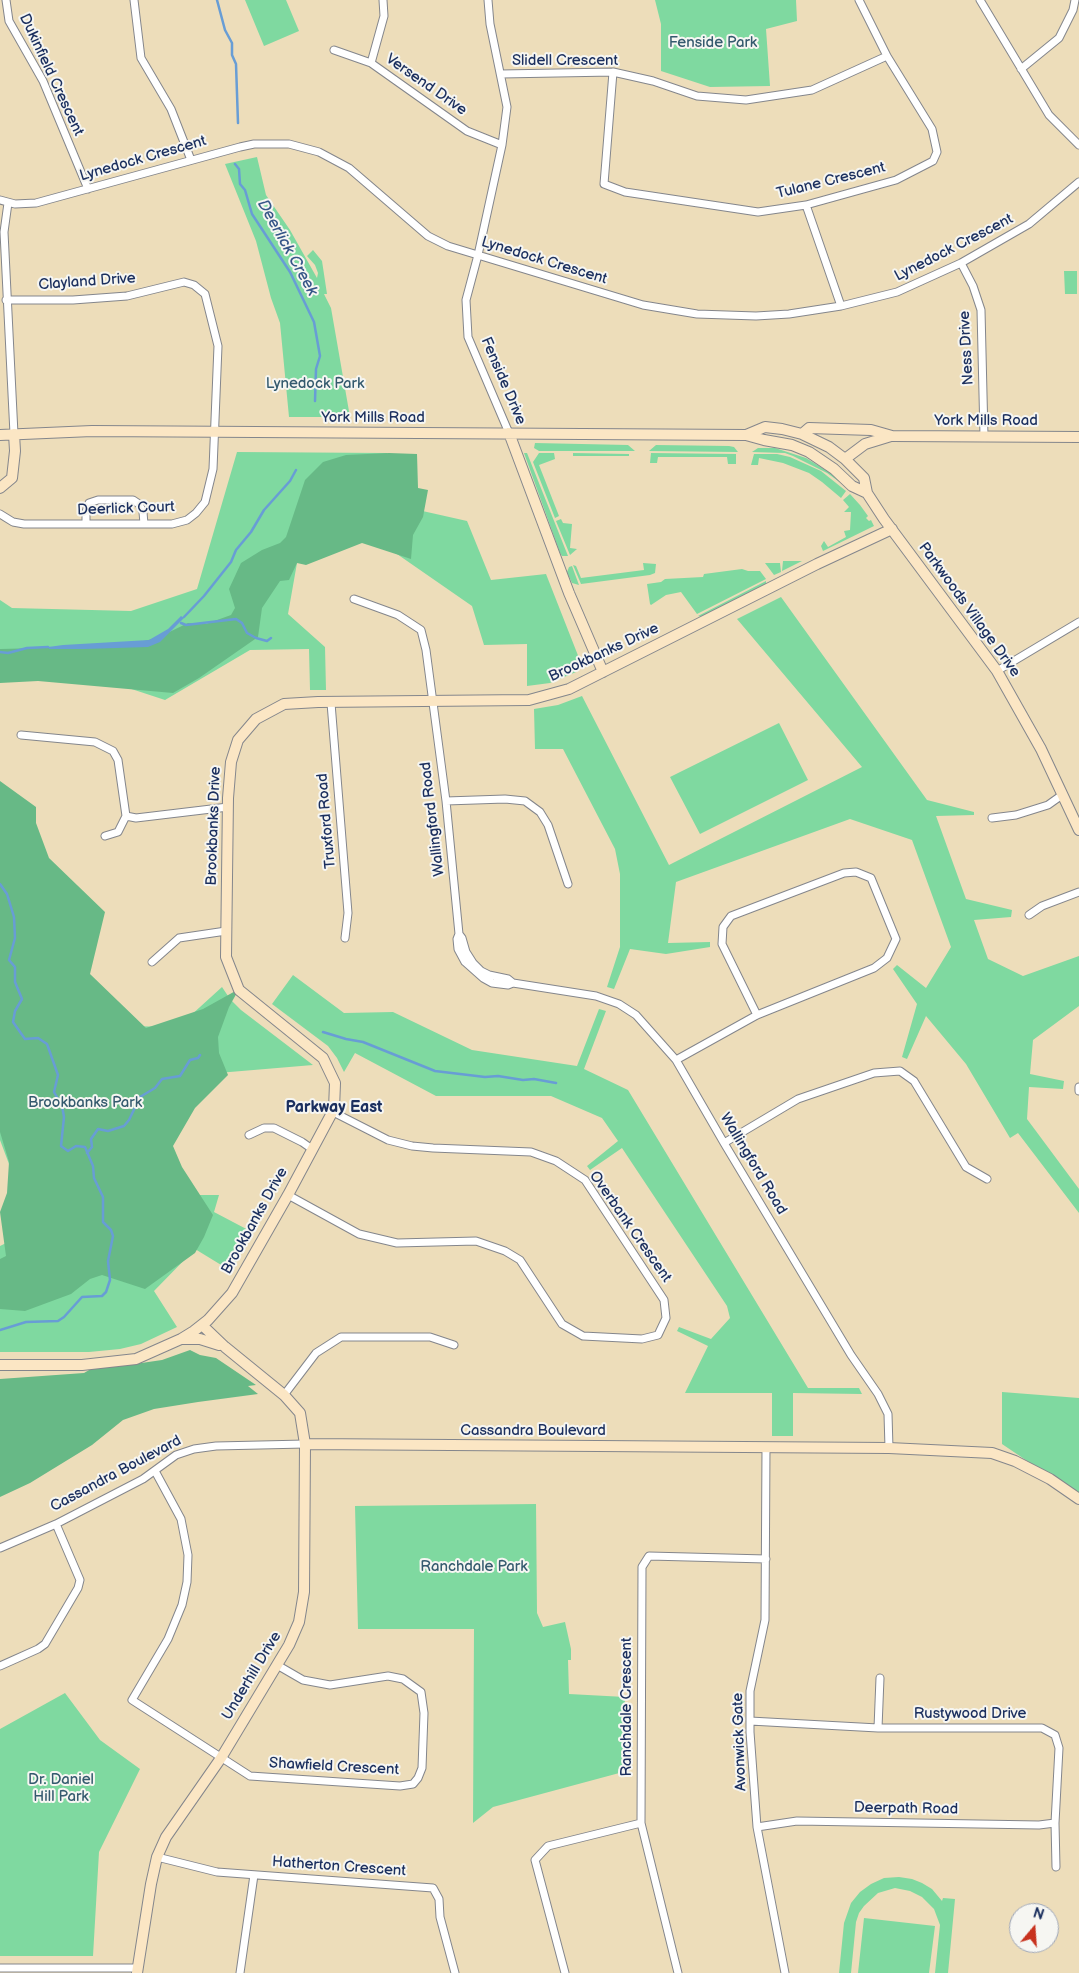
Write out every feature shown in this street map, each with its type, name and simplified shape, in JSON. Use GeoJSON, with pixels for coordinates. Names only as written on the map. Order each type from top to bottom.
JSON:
{"type":"FeatureCollection","features":[{"type":"Feature","properties":{"kind":"street","name":"Dukinfield Crescent"},"geometry":{"type":"LineString","coordinates":[[6,0],[9,21],[43,81],[88,189]]}},
{"type":"Feature","properties":{"kind":"street"},"geometry":{"type":"LineString","coordinates":[[134,0],[141,58],[171,109],[191,160]]}},
{"type":"Feature","properties":{"kind":"street"},"geometry":{"type":"LineString","coordinates":[[371,63],[384,16],[384,0]]}},
{"type":"Feature","properties":{"kind":"street","name":"Fenside Drive"},"geometry":{"type":"LineString","coordinates":[[488,0],[490,24],[507,108],[502,145],[478,255],[466,300],[468,337],[509,433],[569,593],[603,672]]}},
{"type":"Feature","properties":{"kind":"street","name":"Tulane Crescent"},"geometry":{"type":"LineString","coordinates":[[613,72],[604,184],[635,193],[758,212],[806,205],[896,180],[933,161],[937,152],[932,130],[887,56],[860,0]]}},
{"type":"Feature","properties":{"kind":"street"},"geometry":{"type":"LineString","coordinates":[[980,0],[1049,115],[1079,145]]}},
{"type":"Feature","properties":{"kind":"street"},"geometry":{"type":"LineString","coordinates":[[1021,69],[1059,38],[1073,10],[1075,0]]}},
{"type":"Feature","properties":{"kind":"street","name":"Versend Drive"},"geometry":{"type":"LineString","coordinates":[[334,50],[371,63],[467,131],[502,145]]}},
{"type":"Feature","properties":{"kind":"street","name":"Slidell Crescent"},"geometry":{"type":"LineString","coordinates":[[501,74],[613,72],[653,81],[697,96],[746,100],[812,90],[887,56]]}},
{"type":"Feature","properties":{"kind":"street","name":"Lynedock Crescent"},"geometry":{"type":"LineString","coordinates":[[4,201],[36,203],[254,144],[289,144],[319,152],[349,168],[428,236],[448,246],[612,297],[669,310],[727,316],[756,316],[789,314],[841,306],[897,292],[961,263],[1029,224],[1079,182]]}},
{"type":"Feature","properties":{"kind":"street"},"geometry":{"type":"LineString","coordinates":[[0,488],[12,478],[15,450],[6,300],[4,201]]}},
{"type":"Feature","properties":{"kind":"street"},"geometry":{"type":"LineString","coordinates":[[806,205],[841,306]]}},
{"type":"Feature","properties":{"kind":"street","name":"Ness Drive"},"geometry":{"type":"LineString","coordinates":[[961,263],[973,286],[981,310],[984,436]]}},
{"type":"Feature","properties":{"kind":"street","name":"Clayland Drive"},"geometry":{"type":"LineString","coordinates":[[6,300],[73,300],[128,296],[184,282],[194,285],[204,294],[218,346],[216,432]]}},
{"type":"Feature","properties":{"kind":"street","name":"York Mills Road"},"geometry":{"type":"LineString","coordinates":[[746,435],[765,427],[782,428],[802,434],[829,447],[845,459],[865,444],[892,436]]}},
{"type":"Feature","properties":{"kind":"street","name":"York Mills Road"},"geometry":{"type":"LineString","coordinates":[[802,434],[809,428],[871,430],[892,436],[1079,437]]}},
{"type":"Feature","properties":{"kind":"street","name":"York Mills Road"},"geometry":{"type":"LineString","coordinates":[[0,435],[92,431],[746,435],[783,443],[809,452],[834,469]]}},
{"type":"Feature","properties":{"kind":"street","name":"Deerlick Court"},"geometry":{"type":"LineString","coordinates":[[0,514],[13,522],[24,524],[172,524],[187,520],[205,502],[213,469],[216,432]]}},
{"type":"Feature","properties":{"kind":"street"},"geometry":{"type":"LineString","coordinates":[[783,443],[787,440],[797,442],[826,456],[845,459]]}},
{"type":"Feature","properties":{"kind":"street","name":"Parkwoods Village Drive"},"geometry":{"type":"LineString","coordinates":[[845,459],[865,480],[867,493],[997,671],[1041,749],[1079,830]]}},
{"type":"Feature","properties":{"kind":"street","name":"Parkwoods Village Drive"},"geometry":{"type":"LineString","coordinates":[[834,469],[852,486],[867,493]]}},
{"type":"Feature","properties":{"kind":"street"},"geometry":{"type":"LineString","coordinates":[[86,524],[86,512],[89,503],[98,500],[133,500],[139,504],[143,512],[144,524]]}},
{"type":"Feature","properties":{"kind":"street","name":"Brookbanks Drive"},"geometry":{"type":"LineString","coordinates":[[0,1365],[82,1365],[136,1359],[181,1339],[202,1325],[232,1293],[288,1195],[332,1112],[335,1102],[335,1083],[323,1058],[239,990],[226,957],[228,807],[231,762],[238,740],[256,719],[284,704],[529,700],[569,690],[817,564],[892,529]]}},
{"type":"Feature","properties":{"kind":"street","name":"Wallingford Road"},"geometry":{"type":"LineString","coordinates":[[354,599],[398,615],[421,630],[426,650],[446,801],[459,934],[472,963],[489,975],[513,983],[596,996],[619,1004],[636,1015],[676,1060],[851,1355],[878,1394],[888,1414],[889,1448]]}},
{"type":"Feature","properties":{"kind":"street"},"geometry":{"type":"LineString","coordinates":[[997,671],[1079,622]]}},
{"type":"Feature","properties":{"kind":"street","name":"Truxford Road"},"geometry":{"type":"LineString","coordinates":[[331,703],[348,913],[344,938]]}},
{"type":"Feature","properties":{"kind":"street"},"geometry":{"type":"LineString","coordinates":[[21,735],[95,742],[113,751],[118,760],[126,816],[118,832],[105,836]]}},
{"type":"Feature","properties":{"kind":"street"},"geometry":{"type":"LineString","coordinates":[[992,818],[1016,815],[1048,805],[1062,796]]}},
{"type":"Feature","properties":{"kind":"street"},"geometry":{"type":"LineString","coordinates":[[446,801],[505,798],[524,801],[532,806],[540,812],[548,825],[568,884]]}},
{"type":"Feature","properties":{"kind":"street"},"geometry":{"type":"LineString","coordinates":[[126,816],[136,818],[228,807]]}},
{"type":"Feature","properties":{"kind":"street"},"geometry":{"type":"LineString","coordinates":[[676,1060],[757,1015],[874,968],[887,958],[896,939],[871,878],[856,872],[844,873],[731,916],[723,927],[722,944],[757,1015]]}},
{"type":"Feature","properties":{"kind":"street"},"geometry":{"type":"LineString","coordinates":[[1029,915],[1042,906],[1079,892]]}},
{"type":"Feature","properties":{"kind":"street"},"geometry":{"type":"LineString","coordinates":[[152,962],[179,938],[226,931]]}},
{"type":"Feature","properties":{"kind":"street"},"geometry":{"type":"LineString","coordinates":[[724,1143],[798,1099],[874,1073],[900,1071],[914,1081],[966,1167],[986,1179]]}},
{"type":"Feature","properties":{"kind":"street"},"geometry":{"type":"LineString","coordinates":[[1079,1086],[1079,1091]]}},
{"type":"Feature","properties":{"kind":"street","name":"Overbank Crescent"},"geometry":{"type":"LineString","coordinates":[[288,1195],[359,1234],[397,1243],[476,1241],[505,1251],[520,1260],[562,1324],[583,1336],[642,1339],[658,1335],[666,1318],[664,1300],[584,1180],[564,1166],[531,1152],[412,1146],[388,1140],[332,1112]]}},
{"type":"Feature","properties":{"kind":"street"},"geometry":{"type":"LineString","coordinates":[[249,1134],[264,1128],[274,1128],[312,1149]]}},
{"type":"Feature","properties":{"kind":"street","name":"Underhill Drive"},"geometry":{"type":"LineString","coordinates":[[137,1970],[157,1857],[166,1837],[221,1758],[278,1665],[294,1635],[304,1592],[305,1444],[300,1413],[284,1395],[224,1347],[202,1325]]}},
{"type":"Feature","properties":{"kind":"street"},"geometry":{"type":"LineString","coordinates":[[284,1395],[316,1354],[341,1337],[430,1337],[454,1345]]}},
{"type":"Feature","properties":{"kind":"street"},"geometry":{"type":"LineString","coordinates":[[181,1339],[208,1341],[224,1347]]}},
{"type":"Feature","properties":{"kind":"street","name":"Cassandra Boulevard"},"geometry":{"type":"LineString","coordinates":[[0,1548],[56,1524],[143,1479],[176,1455],[194,1449],[216,1446],[305,1444],[889,1448],[992,1453],[1015,1460],[1050,1479],[1079,1499]]}},
{"type":"Feature","properties":{"kind":"street","name":"Avonwick Gate"},"geometry":{"type":"LineString","coordinates":[[766,1448],[765,1620],[750,1691],[750,1721],[758,1827],[785,1973]]}},
{"type":"Feature","properties":{"kind":"street"},"geometry":{"type":"LineString","coordinates":[[155,1471],[181,1519],[188,1555],[187,1582],[182,1605],[168,1639],[132,1700],[221,1758]]}},
{"type":"Feature","properties":{"kind":"street"},"geometry":{"type":"LineString","coordinates":[[0,1666],[45,1644],[78,1588],[80,1580],[56,1524]]}},
{"type":"Feature","properties":{"kind":"street","name":"Ranchdale Crescent"},"geometry":{"type":"LineString","coordinates":[[678,1973],[641,1824],[642,1567],[648,1556],[766,1559]]}},
{"type":"Feature","properties":{"kind":"street","name":"Shawfield Crescent"},"geometry":{"type":"LineString","coordinates":[[221,1758],[250,1776],[400,1786],[413,1784],[418,1778],[422,1768],[424,1713],[420,1692],[403,1679],[388,1676],[330,1685],[303,1680],[278,1665]]}},
{"type":"Feature","properties":{"kind":"street"},"geometry":{"type":"LineString","coordinates":[[878,1728],[880,1678]]}},
{"type":"Feature","properties":{"kind":"street","name":"Rustywood Drive"},"geometry":{"type":"LineString","coordinates":[[750,1721],[878,1728],[1042,1728],[1055,1735],[1059,1748],[1056,1867]]}},
{"type":"Feature","properties":{"kind":"street","name":"Deerpath Road"},"geometry":{"type":"LineString","coordinates":[[758,1827],[797,1822],[1039,1825],[1056,1823]]}},
{"type":"Feature","properties":{"kind":"street"},"geometry":{"type":"LineString","coordinates":[[566,1973],[535,1860],[548,1846],[641,1824]]}},
{"type":"Feature","properties":{"kind":"street","name":"Hatherton Crescent"},"geometry":{"type":"LineString","coordinates":[[157,1857],[211,1871],[433,1888],[439,1899],[440,1918],[455,1973]]}},
{"type":"Feature","properties":{"kind":"street"},"geometry":{"type":"LineString","coordinates":[[240,1973],[254,1875]]}},
{"type":"Feature","properties":{"kind":"street"},"geometry":{"type":"LineString","coordinates":[[0,1968],[137,1970]]}},
{"type":"Feature","properties":{"kind":"green space"},"geometry":{"type":"Polygon","coordinates":[[[245,0],[286,0],[299,31],[264,46],[245,0]]]}},
{"type":"Feature","properties":{"kind":"green space","name":"Fenside Park"},"geometry":{"type":"Polygon","coordinates":[[[655,0],[796,0],[797,21],[766,29],[770,86],[710,87],[661,71],[661,24],[655,0]]]}},
{"type":"Feature","properties":{"kind":"green space","name":"Lynedock Park"},"geometry":{"type":"Polygon","coordinates":[[[257,157],[266,195],[290,230],[317,278],[318,273],[315,265],[307,256],[313,250],[322,261],[327,294],[324,294],[331,308],[350,417],[289,417],[280,323],[271,298],[256,241],[225,164],[257,157]]]}},
{"type":"Feature","properties":{"kind":"green space"},"geometry":{"type":"Polygon","coordinates":[[[1064,271],[1077,271],[1077,294],[1065,294],[1064,271]]]}},
{"type":"Feature","properties":{"kind":"green space"},"geometry":{"type":"Polygon","coordinates":[[[535,443],[628,445],[635,451],[539,451],[534,448],[535,443]]]}},
{"type":"Feature","properties":{"kind":"green space"},"geometry":{"type":"Polygon","coordinates":[[[656,445],[729,446],[734,447],[738,452],[649,451],[656,445]]]}},
{"type":"Feature","properties":{"kind":"green space"},"geometry":{"type":"Polygon","coordinates":[[[758,448],[775,448],[806,458],[832,474],[848,488],[827,473],[785,453],[752,452],[758,448]]]}},
{"type":"Feature","properties":{"kind":"green space"},"geometry":{"type":"Polygon","coordinates":[[[237,452],[387,453],[387,503],[467,521],[491,580],[546,574],[579,658],[579,667],[576,672],[550,683],[527,686],[527,644],[484,645],[472,606],[384,545],[342,539],[297,563],[288,614],[325,647],[326,690],[310,690],[309,649],[250,650],[165,700],[95,677],[0,676],[0,600],[12,608],[131,611],[197,589],[237,452]]]}},
{"type":"Feature","properties":{"kind":"green space"},"geometry":{"type":"Polygon","coordinates":[[[524,453],[527,453],[568,556],[562,556],[560,553],[524,453]]]}},
{"type":"Feature","properties":{"kind":"green space"},"geometry":{"type":"Polygon","coordinates":[[[539,453],[554,453],[555,459],[539,465],[559,516],[555,518],[533,462],[539,453]]]}},
{"type":"Feature","properties":{"kind":"green space"},"geometry":{"type":"Polygon","coordinates":[[[573,453],[629,454],[629,456],[573,456],[573,453]]]}},
{"type":"Feature","properties":{"kind":"green space"},"geometry":{"type":"Polygon","coordinates":[[[651,453],[736,454],[736,464],[728,464],[727,457],[658,457],[657,463],[650,463],[651,453]]]}},
{"type":"Feature","properties":{"kind":"green space"},"geometry":{"type":"Polygon","coordinates":[[[417,454],[418,488],[428,490],[423,517],[413,535],[411,559],[362,543],[306,565],[297,563],[289,580],[280,581],[262,608],[258,637],[199,678],[173,693],[38,681],[0,683],[0,649],[122,646],[157,638],[188,623],[206,624],[231,615],[235,608],[229,589],[241,563],[262,550],[280,543],[286,537],[305,480],[323,462],[346,455],[417,454]]]}},
{"type":"Feature","properties":{"kind":"green space"},"geometry":{"type":"Polygon","coordinates":[[[754,454],[777,454],[790,457],[821,471],[846,491],[841,498],[809,473],[783,463],[759,458],[758,465],[751,465],[754,454]]]}},
{"type":"Feature","properties":{"kind":"green space"},"geometry":{"type":"Polygon","coordinates":[[[850,494],[868,516],[866,518],[869,521],[871,520],[874,526],[823,551],[821,546],[824,541],[828,547],[846,537],[844,531],[850,530],[851,512],[844,512],[849,507],[843,500],[850,494]]]}},
{"type":"Feature","properties":{"kind":"green space"},"geometry":{"type":"Polygon","coordinates":[[[561,519],[563,523],[572,524],[570,548],[577,549],[570,555],[556,521],[561,519]]]}},
{"type":"Feature","properties":{"kind":"green space"},"geometry":{"type":"Polygon","coordinates":[[[783,561],[802,561],[782,571],[783,561]]]}},
{"type":"Feature","properties":{"kind":"green space"},"geometry":{"type":"Polygon","coordinates":[[[643,563],[656,564],[655,573],[581,584],[573,565],[576,566],[581,578],[644,570],[643,563]]]}},
{"type":"Feature","properties":{"kind":"green space"},"geometry":{"type":"Polygon","coordinates":[[[765,563],[780,563],[781,572],[774,575],[765,563]]]}},
{"type":"Feature","properties":{"kind":"green space"},"geometry":{"type":"Polygon","coordinates":[[[572,566],[579,585],[572,583],[567,572],[569,567],[572,566]]]}},
{"type":"Feature","properties":{"kind":"green space"},"geometry":{"type":"Polygon","coordinates":[[[742,569],[760,571],[766,579],[697,614],[681,592],[666,595],[650,604],[647,584],[661,582],[665,579],[703,577],[704,574],[742,569]]]}},
{"type":"Feature","properties":{"kind":"green space"},"geometry":{"type":"Polygon","coordinates":[[[766,581],[766,585],[702,617],[698,616],[766,581]]]}},
{"type":"Feature","properties":{"kind":"green space"},"geometry":{"type":"Polygon","coordinates":[[[781,597],[927,800],[974,812],[974,815],[936,816],[966,899],[1012,910],[1011,917],[974,920],[988,959],[1023,976],[1079,956],[1079,1006],[1033,1040],[1030,1074],[1064,1081],[1063,1089],[1029,1087],[1027,1119],[1079,1189],[1079,1213],[1018,1133],[1010,1138],[966,1064],[926,1016],[907,1059],[902,1057],[917,1004],[893,969],[897,965],[926,988],[951,947],[912,840],[850,819],[676,882],[668,943],[710,942],[710,947],[666,954],[630,949],[614,989],[607,987],[620,947],[620,874],[615,849],[563,749],[535,749],[534,709],[558,705],[582,696],[669,865],[862,767],[737,619],[781,597]]]}},
{"type":"Feature","properties":{"kind":"green space"},"geometry":{"type":"Polygon","coordinates":[[[779,723],[808,780],[700,834],[670,777],[779,723]]]}},
{"type":"Feature","properties":{"kind":"green space","name":"Brookbanks Park"},"geometry":{"type":"Polygon","coordinates":[[[0,781],[36,807],[36,823],[49,858],[105,912],[90,974],[146,1028],[203,1009],[239,989],[229,1007],[218,1037],[219,1053],[228,1075],[195,1108],[173,1146],[182,1167],[213,1215],[195,1253],[145,1289],[102,1275],[90,1279],[71,1294],[25,1311],[0,1309],[0,1259],[6,1256],[0,1212],[7,1193],[9,1162],[0,1132],[0,781]]]}},
{"type":"Feature","properties":{"kind":"green space","name":"Brookbanks Park"},"geometry":{"type":"Polygon","coordinates":[[[0,833],[86,986],[123,1026],[178,1027],[222,987],[241,1010],[313,1065],[194,1075],[153,1159],[177,1195],[219,1195],[214,1212],[252,1232],[231,1271],[195,1249],[154,1291],[177,1327],[141,1344],[120,1349],[89,1352],[0,1352],[0,1246],[12,1240],[12,1172],[0,1140],[0,833]]]}},
{"type":"Feature","properties":{"kind":"green space"},"geometry":{"type":"Polygon","coordinates":[[[293,975],[344,1013],[393,1012],[472,1050],[577,1066],[599,1009],[606,1011],[584,1069],[628,1090],[808,1388],[859,1388],[862,1394],[793,1393],[793,1436],[772,1436],[772,1393],[685,1393],[708,1346],[677,1331],[679,1327],[711,1339],[730,1318],[727,1306],[622,1148],[590,1170],[587,1166],[618,1141],[602,1118],[551,1096],[436,1096],[355,1053],[344,1072],[328,1046],[272,1004],[293,975]]]}},
{"type":"Feature","properties":{"kind":"green space"},"geometry":{"type":"Polygon","coordinates":[[[190,1350],[200,1355],[216,1358],[256,1385],[248,1386],[258,1394],[154,1409],[123,1420],[92,1445],[30,1483],[0,1497],[0,1379],[84,1373],[96,1366],[114,1367],[162,1360],[190,1350]]]}},
{"type":"Feature","properties":{"kind":"green space"},"geometry":{"type":"Polygon","coordinates":[[[1002,1392],[1079,1398],[1079,1496],[1002,1444],[1002,1392]]]}},
{"type":"Feature","properties":{"kind":"green space","name":"Ranchdale Park"},"geometry":{"type":"Polygon","coordinates":[[[536,1504],[537,1613],[543,1627],[565,1622],[571,1649],[571,1660],[568,1660],[569,1694],[625,1697],[623,1772],[493,1807],[473,1823],[474,1629],[358,1629],[355,1506],[536,1504]]]}},
{"type":"Feature","properties":{"kind":"green space","name":"Dr. Daniel Hill Park"},"geometry":{"type":"Polygon","coordinates":[[[65,1693],[100,1740],[140,1769],[99,1852],[93,1956],[0,1956],[0,1729],[65,1693]]]}},
{"type":"Feature","properties":{"kind":"green space"},"geometry":{"type":"Polygon","coordinates":[[[899,1877],[922,1883],[932,1889],[942,1901],[943,1898],[955,1899],[948,1973],[935,1973],[940,1925],[934,1909],[922,1897],[910,1891],[895,1888],[878,1893],[859,1913],[856,1922],[851,1973],[839,1973],[844,1923],[851,1903],[860,1892],[871,1884],[884,1878],[899,1877]]]}},
{"type":"Feature","properties":{"kind":"green space"},"geometry":{"type":"Polygon","coordinates":[[[864,1918],[935,1926],[929,1973],[858,1973],[864,1918]]]}},
{"type":"Feature","properties":{"kind":"water"},"geometry":{"type":"Polygon","coordinates":[[[181,616],[184,618],[160,642],[148,647],[49,649],[48,647],[149,640],[168,629],[181,616]]]}},
{"type":"Feature","properties":{"kind":"waterway","name":"Deerlick Creek"},"geometry":{"type":"LineString","coordinates":[[217,0],[225,30],[232,43],[232,55],[236,64],[238,123]]}},
{"type":"Feature","properties":{"kind":"waterway","name":"Deerlick Creek"},"geometry":{"type":"LineString","coordinates":[[235,164],[239,169],[240,184],[245,190],[252,214],[290,272],[314,322],[320,356],[316,369],[315,401]]}},
{"type":"Feature","properties":{"kind":"waterway","name":"Deerlick Creek"},"geometry":{"type":"LineString","coordinates":[[184,617],[204,596],[231,562],[236,550],[251,532],[264,510],[290,481],[296,470]]}},
{"type":"Feature","properties":{"kind":"waterway"},"geometry":{"type":"LineString","coordinates":[[181,623],[186,625],[236,619],[242,623],[247,633],[256,638],[267,641],[271,638]]}},
{"type":"Feature","properties":{"kind":"waterway","name":"Deerlick Creek"},"geometry":{"type":"LineString","coordinates":[[0,652],[8,653],[27,648],[48,647]]}},
{"type":"Feature","properties":{"kind":"waterway","name":"Deerlick Creek"},"geometry":{"type":"LineString","coordinates":[[0,884],[7,894],[14,917],[15,938],[9,960],[15,967],[15,982],[22,999],[15,1011],[13,1022],[25,1039],[38,1038],[47,1044],[58,1075],[54,1092],[62,1106],[64,1117],[61,1146],[68,1151],[76,1146],[85,1147],[93,1166],[94,1178],[103,1197],[103,1222],[111,1230],[113,1236],[108,1261],[110,1280],[106,1292],[102,1296],[82,1297],[58,1321],[26,1322],[0,1330]]}},
{"type":"Feature","properties":{"kind":"waterway"},"geometry":{"type":"LineString","coordinates":[[323,1032],[363,1042],[435,1071],[485,1077],[498,1076],[523,1080],[534,1079],[556,1083]]}},
{"type":"Feature","properties":{"kind":"waterway"},"geometry":{"type":"LineString","coordinates":[[87,1153],[92,1147],[91,1139],[98,1129],[108,1131],[124,1126],[140,1097],[155,1088],[162,1079],[180,1076],[190,1060],[198,1058],[200,1055]]}},
{"type":"Feature","properties":{"kind":"district","name":"Parkway East"},"geometry":{"type":"Point","coordinates":[334,1108]}}]}
